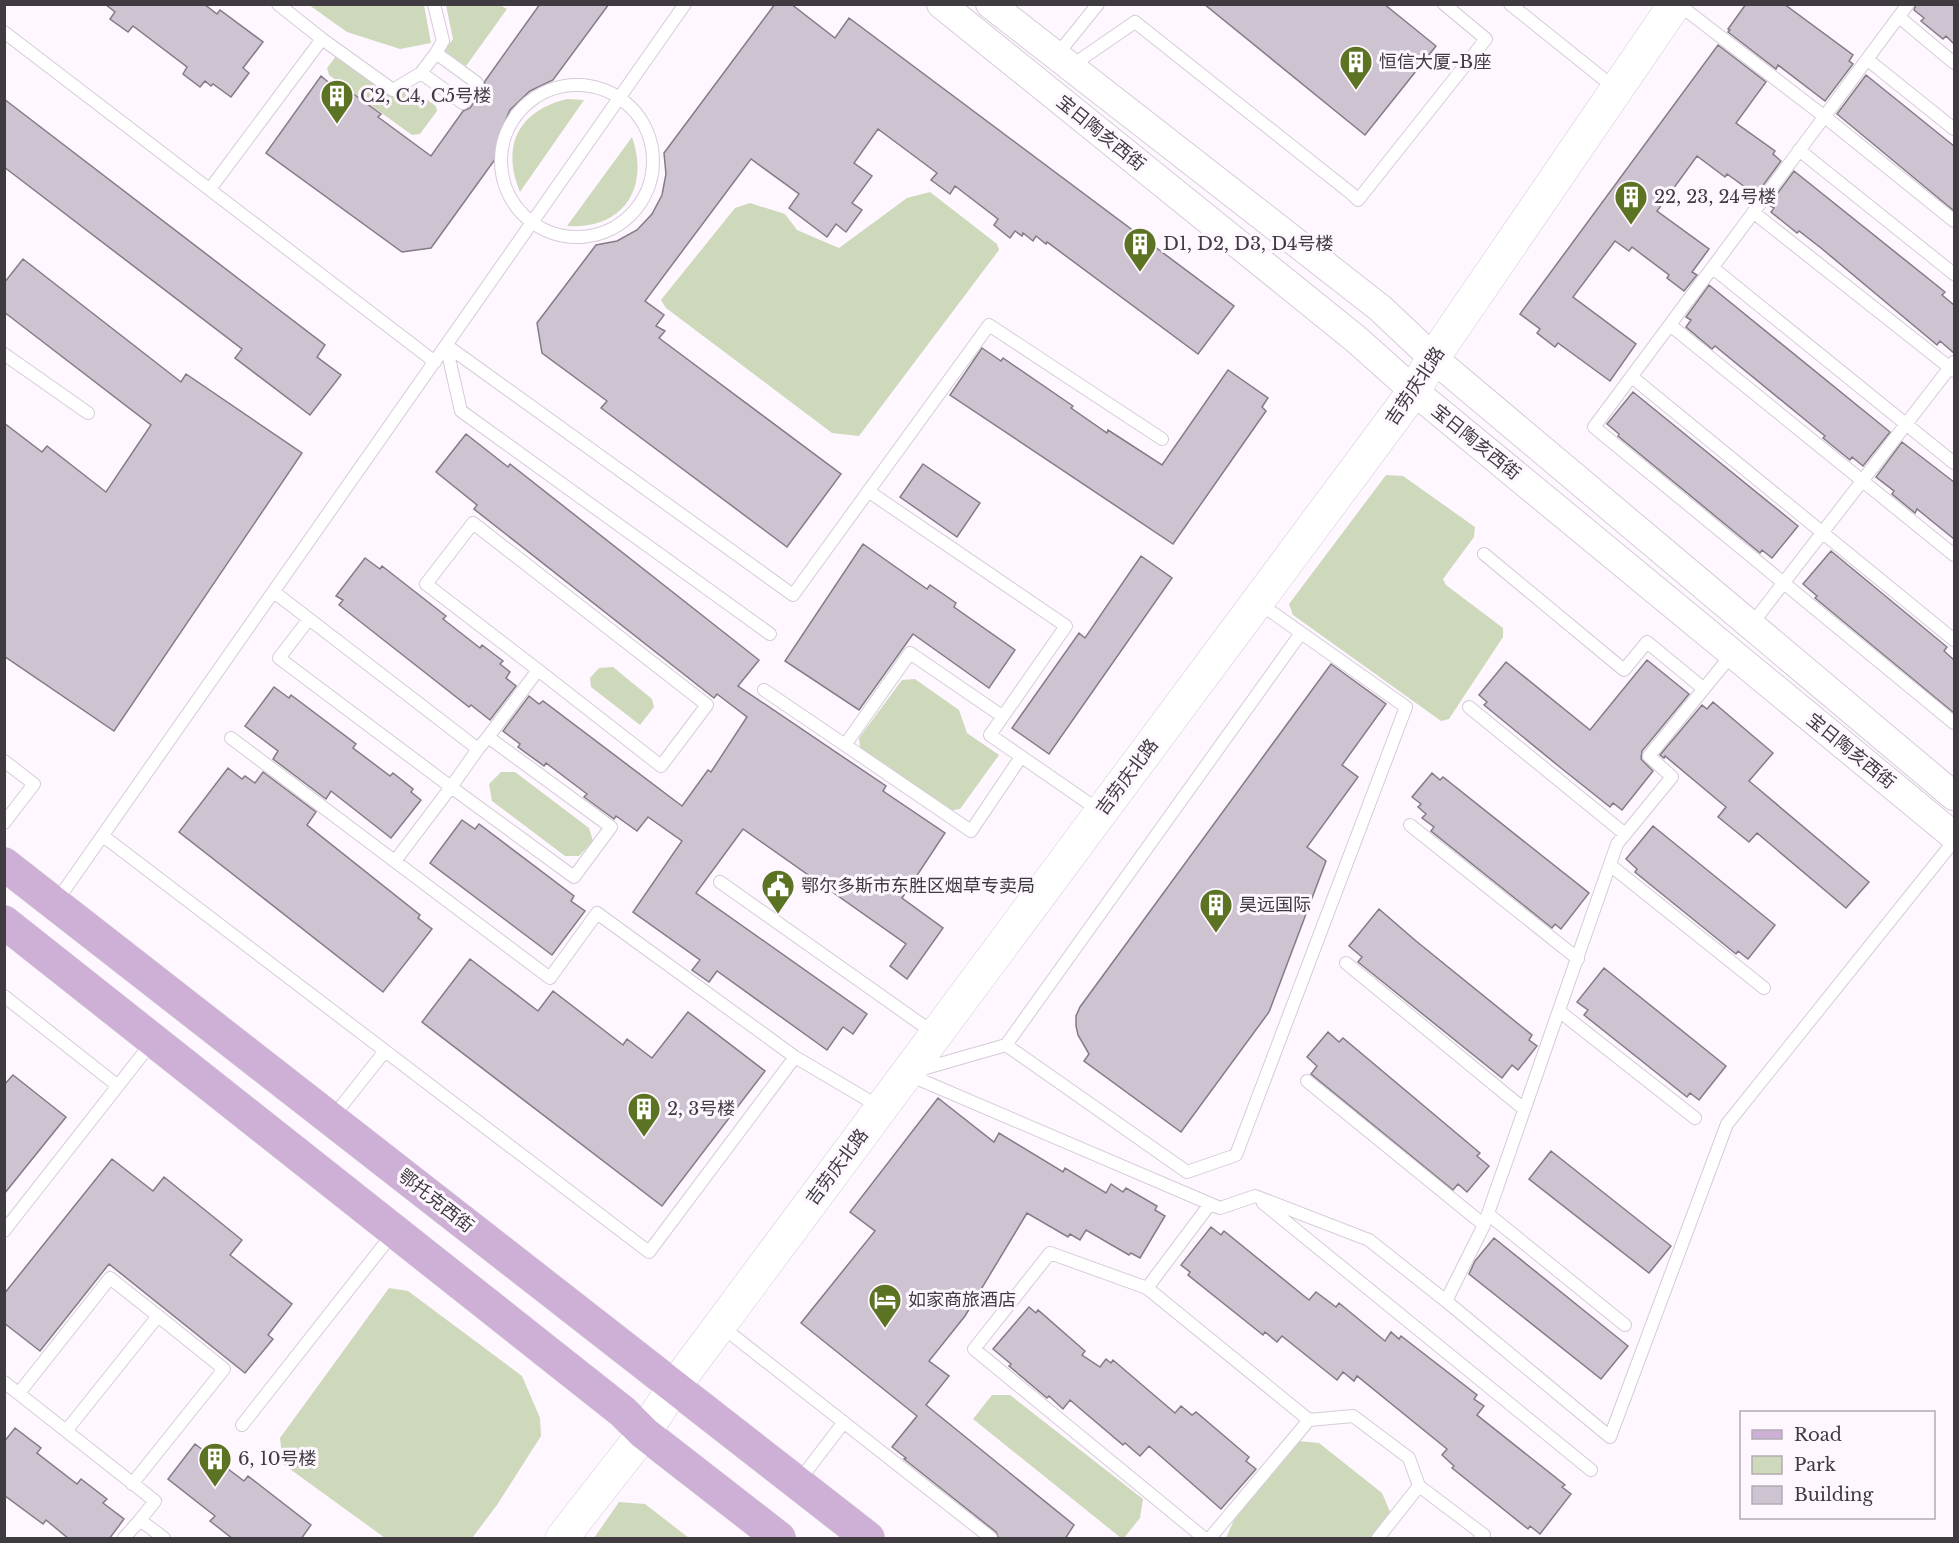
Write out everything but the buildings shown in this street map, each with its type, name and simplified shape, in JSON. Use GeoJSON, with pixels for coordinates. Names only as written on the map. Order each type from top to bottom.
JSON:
{"type":"FeatureCollection","features":[{"type":"Feature","properties":{"kind":"main road","name":"吉劳庆北路"},"geometry":{"type":"LineString","coordinates":[[562,1539],[644,1433],[674,1387],[1414,391],[1433,358],[1676,4]]}},
{"type":"Feature","properties":{"kind":"main road","name":"鄂托克西街"},"geometry":{"type":"LineString","coordinates":[[4,864],[868,1539]]}},
{"type":"Feature","properties":{"kind":"main road"},"geometry":{"type":"LineString","coordinates":[[4,922],[623,1412],[644,1433],[779,1539]]}},
{"type":"Feature","properties":{"kind":"street","name":"宝日陶亥西街"},"geometry":{"type":"LineString","coordinates":[[940,4],[1357,340],[1414,391],[1954,836]]}},
{"type":"Feature","properties":{"kind":"street","name":"宝日陶亥西街"},"geometry":{"type":"LineString","coordinates":[[990,4],[1380,308],[1433,358],[1954,796]]}},
{"type":"Feature","properties":{"kind":"lane"},"geometry":{"type":"LineString","coordinates":[[278,4],[393,90],[421,73],[442,41],[434,4]]}},
{"type":"Feature","properties":{"kind":"lane"},"geometry":{"type":"LineString","coordinates":[[55,903],[685,4]]}},
{"type":"Feature","properties":{"kind":"lane"},"geometry":{"type":"LineString","coordinates":[[1063,62],[1098,4]]}},
{"type":"Feature","properties":{"kind":"lane"},"geometry":{"type":"LineString","coordinates":[[1063,62],[1135,21],[1358,200],[1486,39],[1444,4]]}},
{"type":"Feature","properties":{"kind":"lane"},"geometry":{"type":"LineString","coordinates":[[1510,4],[1617,90]]}},
{"type":"Feature","properties":{"kind":"lane"},"geometry":{"type":"LineString","coordinates":[[1676,4],[1825,117],[1954,221]]}},
{"type":"Feature","properties":{"kind":"lane"},"geometry":{"type":"LineString","coordinates":[[1908,4],[1594,427],[1954,723]]}},
{"type":"Feature","properties":{"kind":"lane"},"geometry":{"type":"LineString","coordinates":[[1899,17],[1954,63]]}},
{"type":"Feature","properties":{"kind":"lane"},"geometry":{"type":"LineString","coordinates":[[4,32],[435,362]]}},
{"type":"Feature","properties":{"kind":"lane"},"geometry":{"type":"LineString","coordinates":[[210,189],[322,39]]}},
{"type":"Feature","properties":{"kind":"lane"},"geometry":{"type":"LineString","coordinates":[[421,73],[462,103],[477,83],[436,53]]}},
{"type":"Feature","properties":{"kind":"lane"},"geometry":{"type":"LineString","coordinates":[[1868,60],[1954,129]]}},
{"type":"Feature","properties":{"kind":"lane"},"geometry":{"type":"LineString","coordinates":[[570,85],[596,87],[620,98],[638,115],[650,136],[654,159],[650,183],[640,205],[623,222],[602,233],[578,237],[555,234],[533,223],[514,204],[504,180],[501,154],[508,128],[523,107],[545,92],[570,85]]}},
{"type":"Feature","properties":{"kind":"lane"},"geometry":{"type":"LineString","coordinates":[[1799,150],[1954,274]]}},
{"type":"Feature","properties":{"kind":"lane"},"geometry":{"type":"LineString","coordinates":[[1751,625],[1953,367],[1753,212]]}},
{"type":"Feature","properties":{"kind":"lane"},"geometry":{"type":"LineString","coordinates":[[1713,268],[1954,463]]}},
{"type":"Feature","properties":{"kind":"lane"},"geometry":{"type":"LineString","coordinates":[[447,345],[793,595],[989,325],[1162,439]]}},
{"type":"Feature","properties":{"kind":"lane"},"geometry":{"type":"LineString","coordinates":[[1670,325],[1954,555]]}},
{"type":"Feature","properties":{"kind":"lane"},"geometry":{"type":"LineString","coordinates":[[447,345],[461,411],[770,634]]}},
{"type":"Feature","properties":{"kind":"lane"},"geometry":{"type":"LineString","coordinates":[[4,354],[88,413]]}},
{"type":"Feature","properties":{"kind":"lane"},"geometry":{"type":"LineString","coordinates":[[1632,377],[1954,640]]}},
{"type":"Feature","properties":{"kind":"lane"},"geometry":{"type":"LineString","coordinates":[[868,491],[1066,626],[990,735],[1101,812]]}},
{"type":"Feature","properties":{"kind":"lane"},"geometry":{"type":"LineString","coordinates":[[473,523],[707,705],[661,766],[538,670],[426,584],[473,523]]}},
{"type":"Feature","properties":{"kind":"lane"},"geometry":{"type":"LineString","coordinates":[[1484,554],[1624,670],[1647,642],[1704,689]]}},
{"type":"Feature","properties":{"kind":"lane"},"geometry":{"type":"LineString","coordinates":[[274,592],[478,749]]}},
{"type":"Feature","properties":{"kind":"lane"},"geometry":{"type":"LineString","coordinates":[[1006,1045],[1188,1172],[1236,1155],[1406,706],[1257,602]]}},
{"type":"Feature","properties":{"kind":"lane"},"geometry":{"type":"LineString","coordinates":[[309,619],[279,658],[574,877],[611,827],[488,737]]}},
{"type":"Feature","properties":{"kind":"lane"},"geometry":{"type":"LineString","coordinates":[[907,1074],[1006,1045],[1301,633]]}},
{"type":"Feature","properties":{"kind":"lane"},"geometry":{"type":"LineString","coordinates":[[845,745],[910,652],[1002,716]]}},
{"type":"Feature","properties":{"kind":"lane"},"geometry":{"type":"LineString","coordinates":[[1446,1301],[1486,1219],[1617,844],[1672,777],[1649,756],[1733,653]]}},
{"type":"Feature","properties":{"kind":"lane"},"geometry":{"type":"LineString","coordinates":[[395,861],[538,670]]}},
{"type":"Feature","properties":{"kind":"lane"},"geometry":{"type":"LineString","coordinates":[[764,690],[970,831],[1021,758]]}},
{"type":"Feature","properties":{"kind":"lane"},"geometry":{"type":"LineString","coordinates":[[1469,707],[1625,834]]}},
{"type":"Feature","properties":{"kind":"lane"},"geometry":{"type":"LineString","coordinates":[[231,738],[550,978],[597,913],[795,1057],[881,1108]]}},
{"type":"Feature","properties":{"kind":"lane"},"geometry":{"type":"LineString","coordinates":[[4,761],[34,784],[4,823]]}},
{"type":"Feature","properties":{"kind":"lane"},"geometry":{"type":"LineString","coordinates":[[1410,825],[1578,959]]}},
{"type":"Feature","properties":{"kind":"lane"},"geometry":{"type":"LineString","coordinates":[[103,836],[649,1252],[795,1057]]}},
{"type":"Feature","properties":{"kind":"lane"},"geometry":{"type":"LineString","coordinates":[[907,1074],[1220,1208],[1255,1196],[1369,1240],[1610,1437],[1727,1124],[1954,841]]}},
{"type":"Feature","properties":{"kind":"lane"},"geometry":{"type":"LineString","coordinates":[[1610,865],[1764,988]]}},
{"type":"Feature","properties":{"kind":"lane"},"geometry":{"type":"LineString","coordinates":[[720,882],[936,1035]]}},
{"type":"Feature","properties":{"kind":"lane"},"geometry":{"type":"LineString","coordinates":[[1346,963],[1524,1109]]}},
{"type":"Feature","properties":{"kind":"lane"},"geometry":{"type":"LineString","coordinates":[[4,996],[118,1086]]}},
{"type":"Feature","properties":{"kind":"lane"},"geometry":{"type":"LineString","coordinates":[[1559,1011],[1695,1118]]}},
{"type":"Feature","properties":{"kind":"lane"},"geometry":{"type":"LineString","coordinates":[[4,1232],[153,1040]]}},
{"type":"Feature","properties":{"kind":"lane"},"geometry":{"type":"LineString","coordinates":[[332,1119],[385,1051]]}},
{"type":"Feature","properties":{"kind":"lane"},"geometry":{"type":"LineString","coordinates":[[1307,1081],[1625,1325]]}},
{"type":"Feature","properties":{"kind":"lane"},"geometry":{"type":"LineString","coordinates":[[1255,1196],[1591,1470]]}},
{"type":"Feature","properties":{"kind":"lane"},"geometry":{"type":"LineString","coordinates":[[1147,1288],[1210,1204]]}},
{"type":"Feature","properties":{"kind":"lane"},"geometry":{"type":"LineString","coordinates":[[242,1425],[395,1231]]}},
{"type":"Feature","properties":{"kind":"lane"},"geometry":{"type":"LineString","coordinates":[[1204,1539],[974,1350],[1050,1253],[1147,1288],[1309,1420],[1353,1416],[1409,1458],[1419,1486],[1484,1535],[1480,1539]]}},
{"type":"Feature","properties":{"kind":"lane"},"geometry":{"type":"LineString","coordinates":[[19,1393],[110,1278],[224,1369],[132,1484]]}},
{"type":"Feature","properties":{"kind":"lane"},"geometry":{"type":"LineString","coordinates":[[66,1431],[158,1316]]}},
{"type":"Feature","properties":{"kind":"lane"},"geometry":{"type":"LineString","coordinates":[[720,1325],[991,1539]]}},
{"type":"Feature","properties":{"kind":"lane"},"geometry":{"type":"LineString","coordinates":[[4,1382],[155,1501],[124,1539]]}},
{"type":"Feature","properties":{"kind":"lane"},"geometry":{"type":"LineString","coordinates":[[1210,1539],[1309,1420]]}},
{"type":"Feature","properties":{"kind":"lane"},"geometry":{"type":"LineString","coordinates":[[797,1483],[844,1422]]}},
{"type":"Feature","properties":{"kind":"lane"},"geometry":{"type":"LineString","coordinates":[[1378,1539],[1419,1486]]}},
{"type":"Feature","properties":{"kind":"lane"},"geometry":{"type":"LineString","coordinates":[[140,1520],[164,1539]]}},
{"type":"Feature","properties":{"kind":"green space"},"geometry":{"type":"Polygon","coordinates":[[[309,5],[424,5],[431,43],[400,49],[347,32],[309,5]]]}},
{"type":"Feature","properties":{"kind":"green space"},"geometry":{"type":"Polygon","coordinates":[[[446,5],[500,5],[507,9],[466,66],[444,51],[453,39],[446,5]]]}},
{"type":"Feature","properties":{"kind":"green space"},"geometry":{"type":"Polygon","coordinates":[[[337,55],[393,96],[408,87],[436,106],[437,111],[420,134],[412,135],[329,75],[327,68],[337,55]]]}},
{"type":"Feature","properties":{"kind":"green space"},"geometry":{"type":"Polygon","coordinates":[[[567,99],[584,100],[520,192],[512,160],[518,133],[536,112],[567,99]]]}},
{"type":"Feature","properties":{"kind":"green space"},"geometry":{"type":"Polygon","coordinates":[[[632,137],[637,156],[637,173],[634,189],[627,202],[617,213],[603,221],[567,226],[632,137]]]}},
{"type":"Feature","properties":{"kind":"green space"},"geometry":{"type":"Polygon","coordinates":[[[930,192],[997,244],[999,250],[859,436],[832,433],[666,308],[661,300],[735,208],[750,203],[785,214],[797,230],[839,248],[907,198],[930,192]]]}},
{"type":"Feature","properties":{"kind":"green space"},"geometry":{"type":"Polygon","coordinates":[[[1386,475],[1403,476],[1475,527],[1474,537],[1443,579],[1446,585],[1503,628],[1503,637],[1449,719],[1441,721],[1293,615],[1289,604],[1386,475]]]}},
{"type":"Feature","properties":{"kind":"green space"},"geometry":{"type":"Polygon","coordinates":[[[613,667],[652,699],[654,707],[640,725],[591,687],[590,678],[599,668],[613,667]]]}},
{"type":"Feature","properties":{"kind":"green space"},"geometry":{"type":"Polygon","coordinates":[[[915,679],[959,710],[967,733],[999,755],[960,809],[947,811],[860,748],[859,738],[902,680],[915,679]]]}},
{"type":"Feature","properties":{"kind":"green space"},"geometry":{"type":"Polygon","coordinates":[[[501,772],[515,772],[589,828],[593,841],[579,856],[565,856],[492,801],[489,784],[501,772]]]}},
{"type":"Feature","properties":{"kind":"green space"},"geometry":{"type":"Polygon","coordinates":[[[389,1288],[408,1291],[522,1376],[540,1418],[541,1436],[497,1505],[472,1538],[385,1538],[283,1464],[280,1438],[389,1288]]]}},
{"type":"Feature","properties":{"kind":"green space"},"geometry":{"type":"Polygon","coordinates":[[[992,1395],[1010,1395],[1143,1499],[1140,1518],[1124,1538],[1121,1538],[973,1419],[992,1395]]]}},
{"type":"Feature","properties":{"kind":"green space"},"geometry":{"type":"Polygon","coordinates":[[[1299,1441],[1319,1443],[1382,1493],[1391,1514],[1372,1538],[1226,1538],[1234,1520],[1299,1441]]]}},
{"type":"Feature","properties":{"kind":"green space"},"geometry":{"type":"Polygon","coordinates":[[[619,1502],[645,1504],[689,1538],[594,1538],[619,1502]]]}},
{"type":"Feature","properties":{"kind":"place","name":"恒信大厦-B座"},"geometry":{"type":"Point","coordinates":[1356,91]}},
{"type":"Feature","properties":{"kind":"place","name":"C2, C4, C5号楼"},"geometry":{"type":"Point","coordinates":[337,125]}},
{"type":"Feature","properties":{"kind":"place","name":"22, 23, 24号楼"},"geometry":{"type":"Point","coordinates":[1631,226]}},
{"type":"Feature","properties":{"kind":"place","name":"D1, D2, D3, D4号楼"},"geometry":{"type":"Point","coordinates":[1140,273]}},
{"type":"Feature","properties":{"kind":"place","name":"鄂尔多斯市东胜区烟草专卖局"},"geometry":{"type":"Point","coordinates":[778,915]}},
{"type":"Feature","properties":{"kind":"place","name":"昊远国际"},"geometry":{"type":"Point","coordinates":[1216,934]}},
{"type":"Feature","properties":{"kind":"place","name":"2, 3号楼"},"geometry":{"type":"Point","coordinates":[644,1138]}},
{"type":"Feature","properties":{"kind":"place","name":"如家商旅酒店"},"geometry":{"type":"Point","coordinates":[885,1329]}},
{"type":"Feature","properties":{"kind":"place","name":"6, 10号楼"},"geometry":{"type":"Point","coordinates":[215,1488]}}]}
